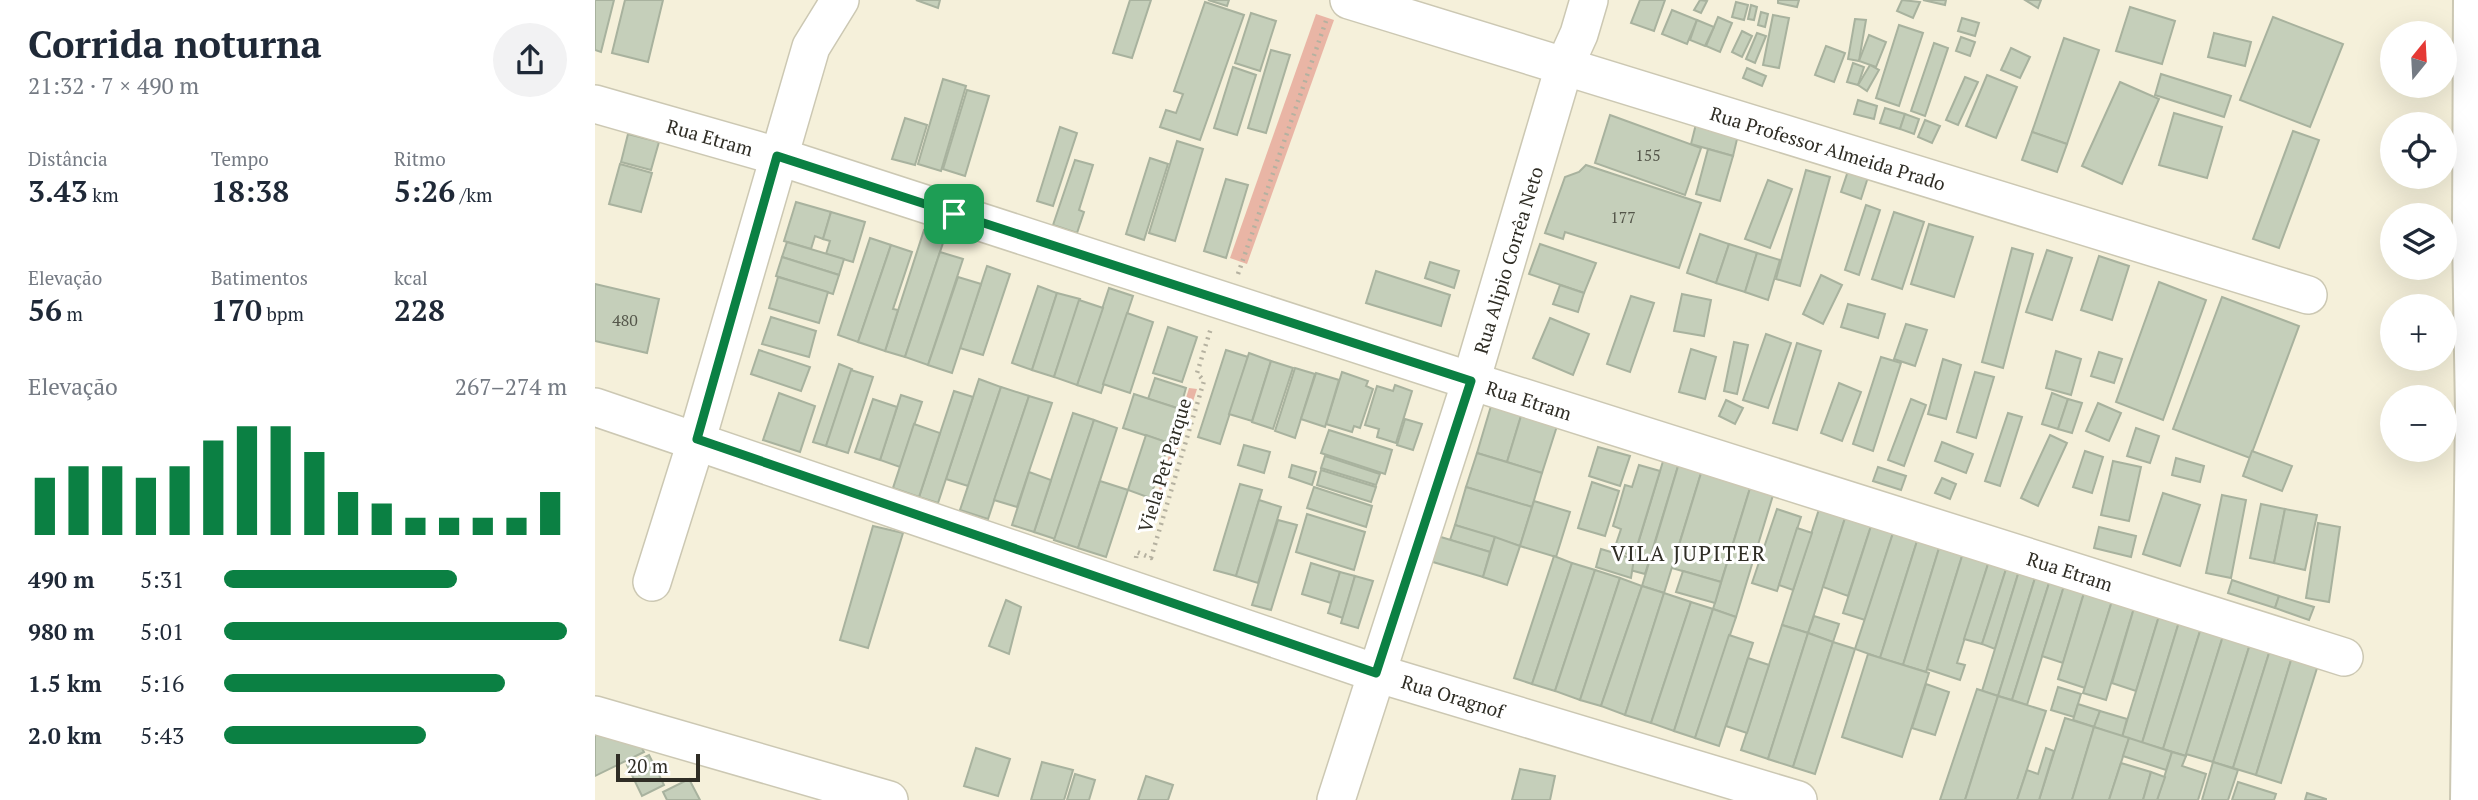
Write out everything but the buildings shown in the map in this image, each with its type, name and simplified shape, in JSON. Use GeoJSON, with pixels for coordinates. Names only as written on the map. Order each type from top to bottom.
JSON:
{"type":"FeatureCollection","features":[{"type":"Feature","properties":{"kind":"highway"},"geometry":{"type":"LineString","coordinates":[[2470,800],[2475,412],[2473,0]]}},
{"type":"Feature","properties":{"kind":"street"},"geometry":{"type":"LineString","coordinates":[[652,582],[697,439],[777,156],[811,47],[840,0]]}},
{"type":"Feature","properties":{"kind":"street","name":"Rua Alipio Corrêa Neto"},"geometry":{"type":"LineString","coordinates":[[1336,800],[1471,381],[1564,68],[1579,34],[1589,0]]}},
{"type":"Feature","properties":{"kind":"street","name":"Rua Professor Almeida Prado"},"geometry":{"type":"LineString","coordinates":[[1338,10],[1564,68],[2308,295]]}},
{"type":"Feature","properties":{"kind":"street","name":"Rua Etram"},"geometry":{"type":"LineString","coordinates":[[595,104],[777,156],[1471,381],[2344,657]]}},
{"type":"Feature","properties":{"kind":"street","name":"Rua Oragnof"},"geometry":{"type":"LineString","coordinates":[[595,407],[697,439],[1376,673],[1798,800]]}},
{"type":"Feature","properties":{"kind":"street"},"geometry":{"type":"LineString","coordinates":[[595,715],[833,790],[889,800]]}},
{"type":"Feature","properties":{"kind":"path"},"geometry":{"type":"LineString","coordinates":[[1240,267],[1338,10]]}},
{"type":"Feature","properties":{"kind":"path","name":"Viela Pet Parque"},"geometry":{"type":"LineString","coordinates":[[1145,564],[1135,561],[1137,552],[1151,558],[1205,381],[1197,373],[1220,300]]}},
{"type":"Feature","properties":{"kind":"shaded area"},"geometry":{"type":"Polygon","coordinates":[[[1316,14],[1334,20],[1247,264],[1230,258],[1316,14]]]}},
{"type":"Feature","properties":{"kind":"shaded area"},"geometry":{"type":"Polygon","coordinates":[[[1189,388],[1197,389],[1161,501],[1156,499],[1189,388]]]}},
{"type":"Feature","properties":{"kind":"district","name":"VILA JUPITER"},"geometry":{"type":"Point","coordinates":[1689,553]}},
{"type":"Feature","properties":{"kind":"route"},"geometry":{"type":"LineString","coordinates":[[777,156],[954,214],[1471,381],[1376,673],[1146,596],[697,439],[777,156]]}}]}
